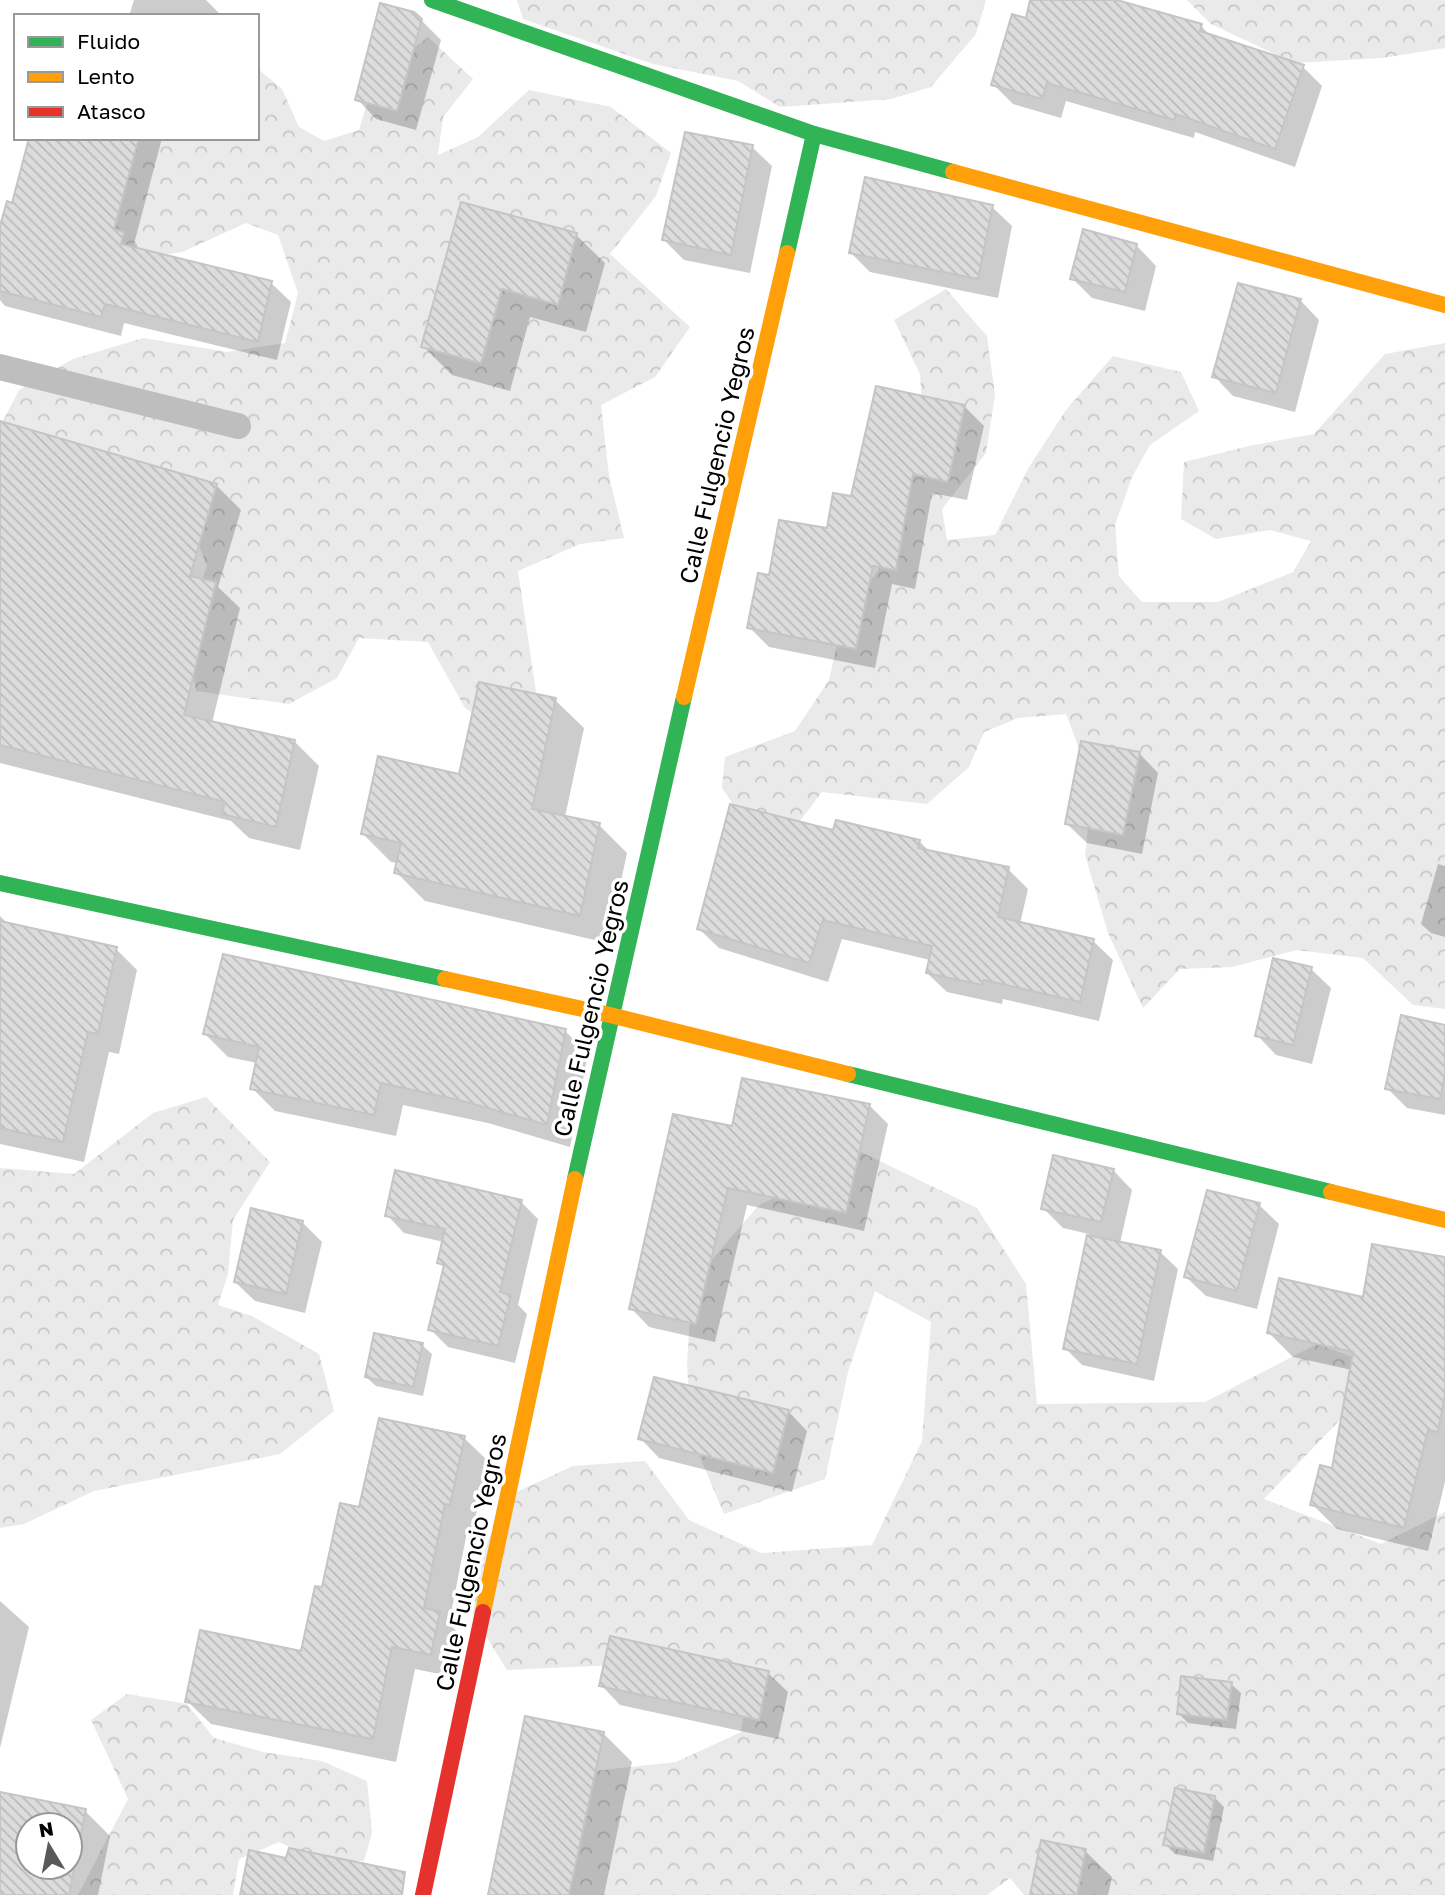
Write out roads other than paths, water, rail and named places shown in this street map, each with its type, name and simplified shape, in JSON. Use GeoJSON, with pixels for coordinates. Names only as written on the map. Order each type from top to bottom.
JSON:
{"type":"FeatureCollection","features":[{"type":"Feature","properties":{"kind":"street"},"geometry":{"type":"LineString","coordinates":[[432,0],[814,134],[1445,305]]}},
{"type":"Feature","properties":{"kind":"street","name":"Calle Fulgencio Yegros"},"geometry":{"type":"LineString","coordinates":[[423,1895],[610,1015],[814,134]]}},
{"type":"Feature","properties":{"kind":"street"},"geometry":{"type":"LineString","coordinates":[[0,883],[610,1015],[1445,1220]]}},
{"type":"Feature","properties":{"kind":"lane"},"geometry":{"type":"LineString","coordinates":[[0,367],[238,426]]}}]}
